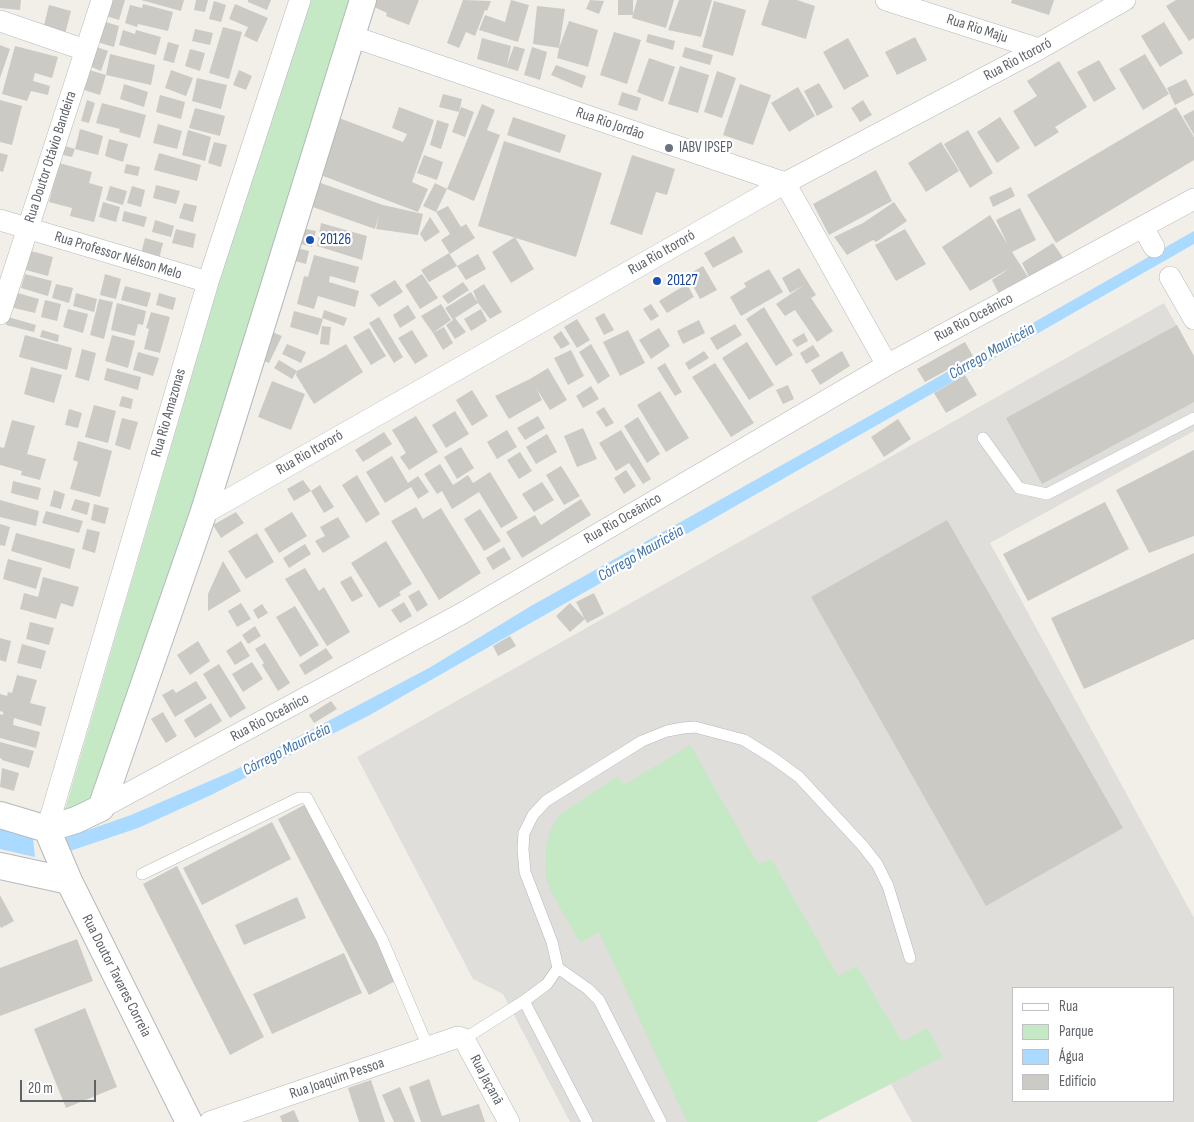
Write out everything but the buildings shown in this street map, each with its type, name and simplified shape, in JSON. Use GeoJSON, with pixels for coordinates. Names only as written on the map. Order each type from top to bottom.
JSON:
{"type":"FeatureCollection","features":[{"type":"Feature","properties":{"kind":"street","name":"Rua Doutor Otávio Bandeira"},"geometry":{"type":"LineString","coordinates":[[0,314],[102,0]]}},
{"type":"Feature","properties":{"kind":"street","name":"Rua Rio Amazonas"},"geometry":{"type":"LineString","coordinates":[[47,829],[208,282],[300,0]]}},
{"type":"Feature","properties":{"kind":"street"},"geometry":{"type":"LineString","coordinates":[[100,808],[203,514],[362,0]]}},
{"type":"Feature","properties":{"kind":"street","name":"Rua Rio Maju"},"geometry":{"type":"LineString","coordinates":[[886,0],[1039,49]]}},
{"type":"Feature","properties":{"kind":"street","name":"Rua Rio Itororó"},"geometry":{"type":"LineString","coordinates":[[203,514],[785,183],[1039,49],[1125,0]]}},
{"type":"Feature","properties":{"kind":"street"},"geometry":{"type":"LineString","coordinates":[[0,22],[85,50]]}},
{"type":"Feature","properties":{"kind":"street","name":"Rua Rio Jordão"},"geometry":{"type":"LineString","coordinates":[[352,36],[785,183]]}},
{"type":"Feature","properties":{"kind":"street"},"geometry":{"type":"LineString","coordinates":[[785,183],[887,365]]}},
{"type":"Feature","properties":{"kind":"street","name":"Rua Rio Oceânico"},"geometry":{"type":"LineString","coordinates":[[47,829],[76,820],[100,808],[461,614],[887,365],[1194,199]]}},
{"type":"Feature","properties":{"kind":"street","name":"Rua Professor Nélson Melo"},"geometry":{"type":"LineString","coordinates":[[0,220],[208,282]]}},
{"type":"Feature","properties":{"kind":"street"},"geometry":{"type":"LineString","coordinates":[[1143,227],[1154,247]]}},
{"type":"Feature","properties":{"kind":"street"},"geometry":{"type":"LineString","coordinates":[[1170,277],[1192,306]]}},
{"type":"Feature","properties":{"kind":"street"},"geometry":{"type":"LineString","coordinates":[[0,815],[47,829]]}},
{"type":"Feature","properties":{"kind":"street","name":"Rua Doutor Tavares Correia"},"geometry":{"type":"LineString","coordinates":[[47,829],[69,881],[189,1122]]}},
{"type":"Feature","properties":{"kind":"street"},"geometry":{"type":"LineString","coordinates":[[0,866],[69,881]]}},
{"type":"Feature","properties":{"kind":"street","name":"Rua Joaquim Pessoa"},"geometry":{"type":"LineString","coordinates":[[210,1122],[428,1047],[458,1038],[464,1039]]}},
{"type":"Feature","properties":{"kind":"street","name":"Rua Jaçanã"},"geometry":{"type":"LineString","coordinates":[[464,1039],[508,1122]]}},
{"type":"Feature","properties":{"kind":"lane"},"geometry":{"type":"LineString","coordinates":[[983,438],[1019,488],[1047,494],[1194,418]]}},
{"type":"Feature","properties":{"kind":"lane"},"geometry":{"type":"LineString","coordinates":[[661,1122],[599,1000],[588,989],[558,968],[552,942],[525,872],[523,850],[524,833],[533,816],[546,801],[642,741],[667,731],[695,727],[744,740],[774,758],[799,777],[877,864],[888,886],[910,958]]}},
{"type":"Feature","properties":{"kind":"lane"},"geometry":{"type":"LineString","coordinates":[[142,874],[300,798],[307,798],[382,939],[428,1047]]}},
{"type":"Feature","properties":{"kind":"lane"},"geometry":{"type":"LineString","coordinates":[[464,1039],[547,984],[558,968]]}},
{"type":"Feature","properties":{"kind":"lane"},"geometry":{"type":"LineString","coordinates":[[524,1001],[587,1122]]}},
{"type":"Feature","properties":{"kind":"shaded area"},"geometry":{"type":"Polygon","coordinates":[[[1164,303],[1194,357],[1194,431],[990,543],[1194,918],[1194,1122],[912,1122],[891,1084],[816,1122],[570,1122],[503,994],[473,979],[357,757],[1164,303]]]}},
{"type":"Feature","properties":{"kind":"green space"},"geometry":{"type":"Polygon","coordinates":[[[311,0],[350,0],[190,518],[94,797],[64,813],[219,282],[311,0]]]}},
{"type":"Feature","properties":{"kind":"green space"},"geometry":{"type":"Polygon","coordinates":[[[690,745],[758,864],[771,859],[838,976],[857,966],[902,1042],[927,1028],[943,1057],[816,1122],[687,1122],[599,932],[580,943],[551,892],[545,875],[546,846],[551,828],[560,814],[618,776],[624,785],[690,745]]]}},
{"type":"Feature","properties":{"kind":"water","name":"Córrego Mauricéia"},"geometry":{"type":"Polygon","coordinates":[[[1194,231],[1194,244],[368,716],[209,796],[138,828],[70,851],[65,838],[131,815],[233,771],[429,668],[531,606],[1194,231]]]}},
{"type":"Feature","properties":{"kind":"water"},"geometry":{"type":"Polygon","coordinates":[[[0,828],[33,838],[35,857],[0,849],[0,828]]]}},
{"type":"Feature","properties":{"kind":"place","name":"IABV IPSEP"},"geometry":{"type":"Point","coordinates":[669,148]}},
{"type":"Feature","properties":{"kind":"place","name":"20126"},"geometry":{"type":"Point","coordinates":[310,240]}},
{"type":"Feature","properties":{"kind":"place","name":"20127"},"geometry":{"type":"Point","coordinates":[657,281]}}]}
